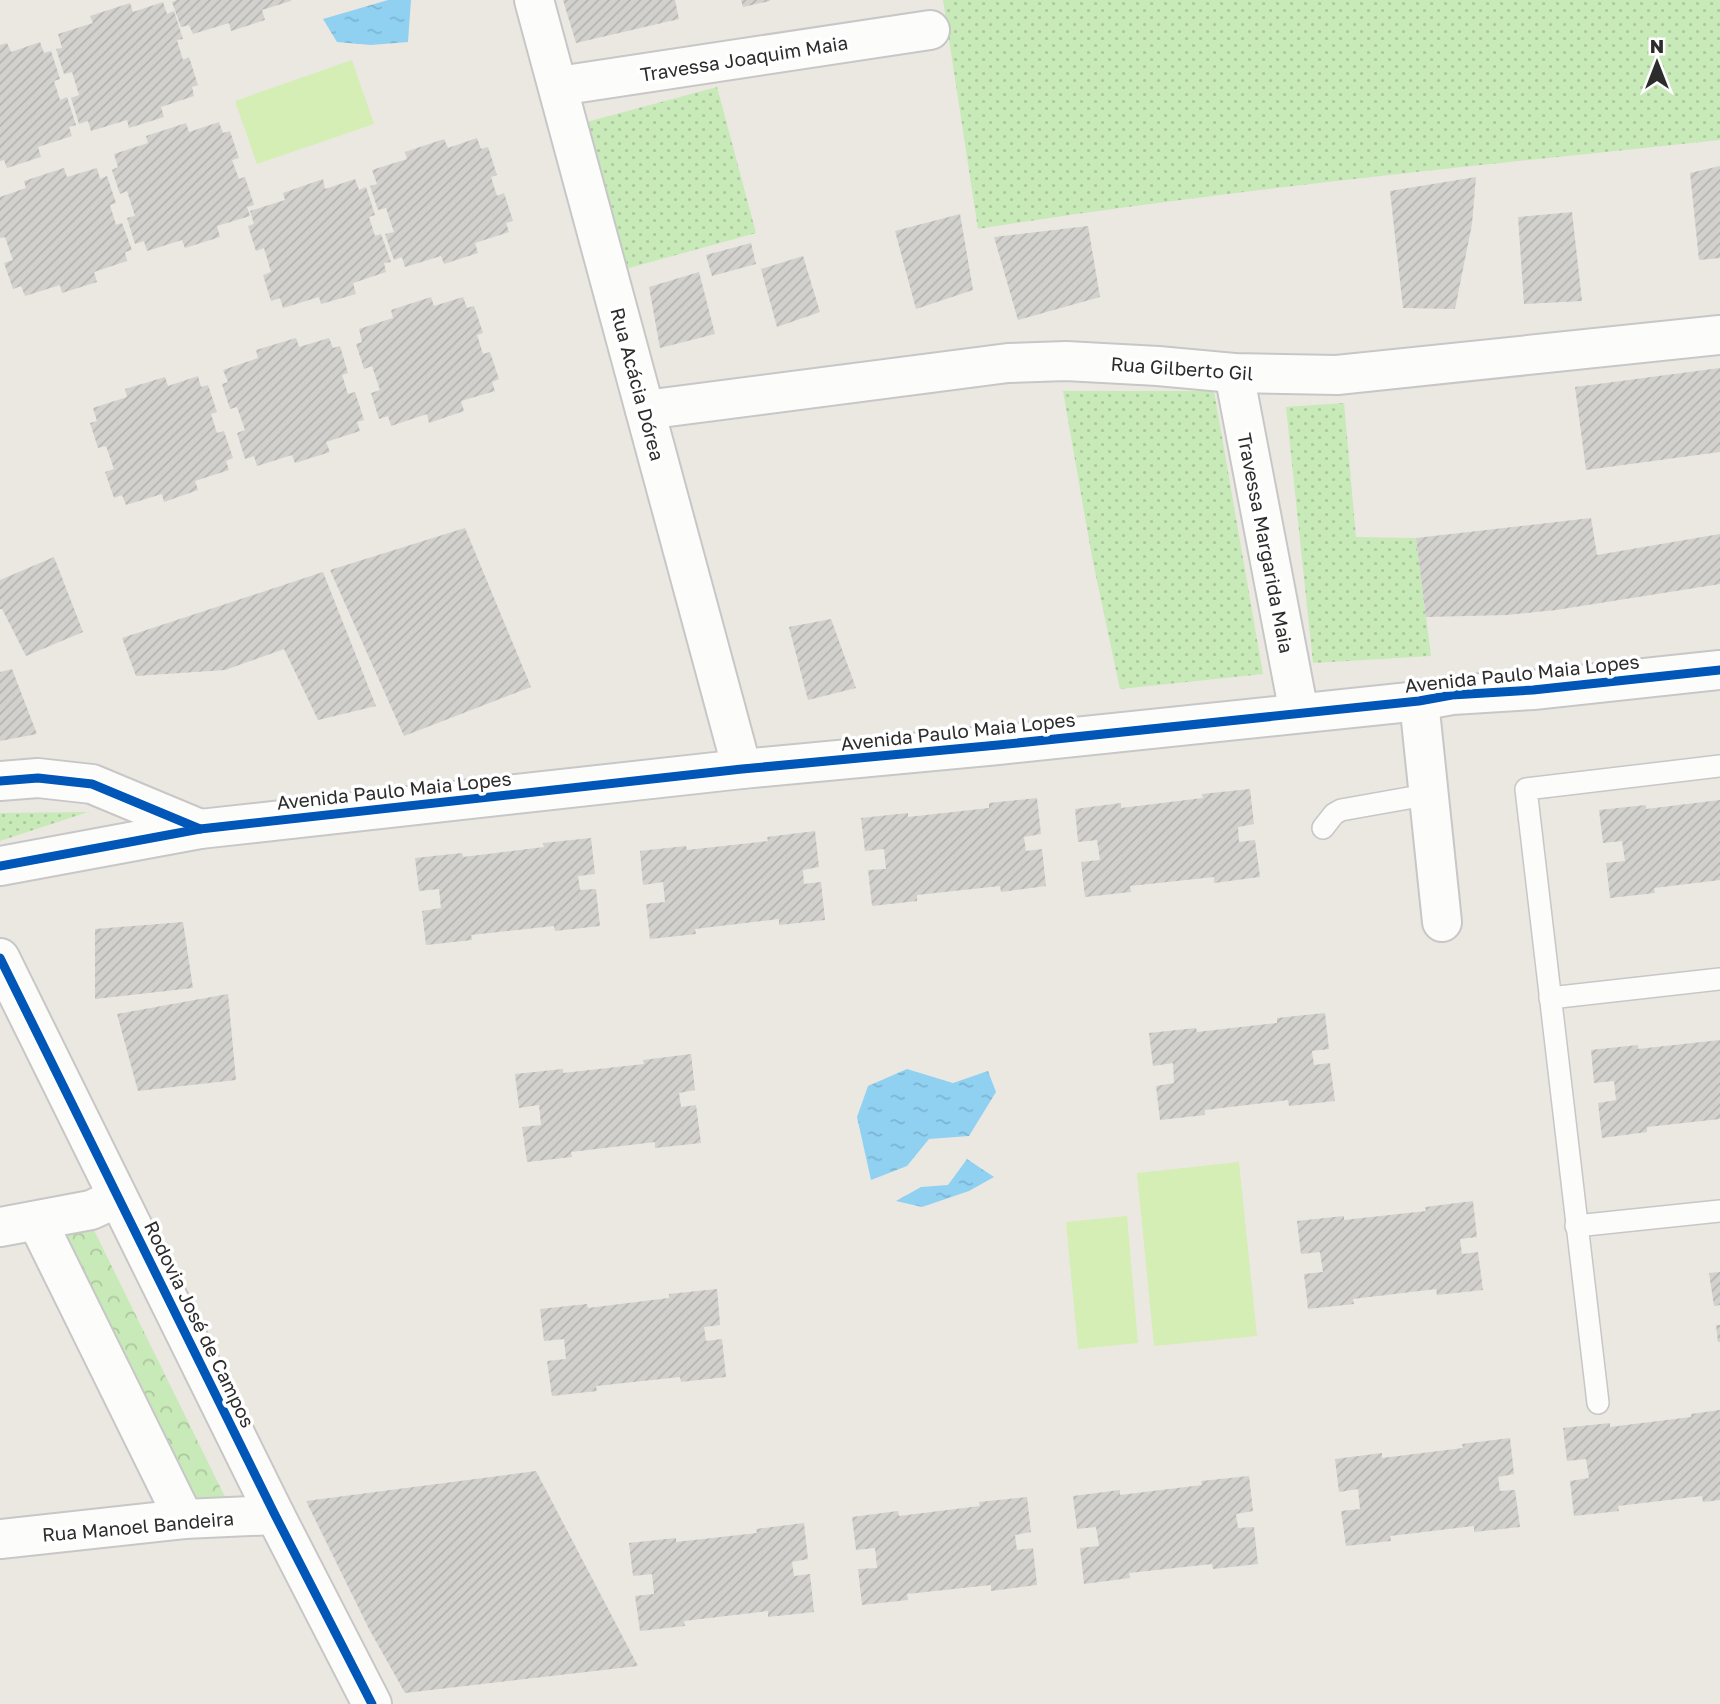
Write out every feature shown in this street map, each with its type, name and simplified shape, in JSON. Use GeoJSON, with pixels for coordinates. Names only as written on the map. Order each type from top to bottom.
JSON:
{"type":"FeatureCollection","features":[{"type":"Feature","properties":{"kind":"street","name":"Rua Acácia Dórea"},"geometry":{"type":"LineString","coordinates":[[534,0],[742,769]]}},
{"type":"Feature","properties":{"kind":"street","name":"Travessa Joaquim Maia"},"geometry":{"type":"LineString","coordinates":[[559,86],[930,30]]}},
{"type":"Feature","properties":{"kind":"street","name":"Rua Gilberto Gil"},"geometry":{"type":"LineString","coordinates":[[645,410],[1008,363],[1066,361],[1234,373],[1337,375],[1720,335]]}},
{"type":"Feature","properties":{"kind":"street","name":"Travessa Margarida Maia"},"geometry":{"type":"LineString","coordinates":[[1234,373],[1299,713]]}},
{"type":"Feature","properties":{"kind":"street","name":"Avenida Paulo Maia Lopes"},"geometry":{"type":"LineString","coordinates":[[0,866],[200,829],[742,769],[998,745],[1419,701],[1452,695],[1533,690],[1720,670]]}},
{"type":"Feature","properties":{"kind":"street"},"geometry":{"type":"LineString","coordinates":[[1419,701],[1431,794],[1442,922]]}},
{"type":"Feature","properties":{"kind":"street","name":"Avenida Paulo Maia Lopes"},"geometry":{"type":"LineString","coordinates":[[0,781],[38,778],[92,784],[200,829]]}},
{"type":"Feature","properties":{"kind":"street","name":"Rodovia José de Campos"},"geometry":{"type":"LineString","coordinates":[[0,958],[117,1198],[372,1704]]}},
{"type":"Feature","properties":{"kind":"street"},"geometry":{"type":"LineString","coordinates":[[117,1198],[91,1210],[18,1224],[184,1519]]}},
{"type":"Feature","properties":{"kind":"street","name":"Rua Manoel Bandeira"},"geometry":{"type":"LineString","coordinates":[[0,1539],[184,1519],[275,1514]]}},
{"type":"Feature","properties":{"kind":"lane"},"geometry":{"type":"LineString","coordinates":[[1598,1403],[1525,789],[1720,766]]}},
{"type":"Feature","properties":{"kind":"lane"},"geometry":{"type":"LineString","coordinates":[[1323,828],[1334,814],[1341,810],[1431,794]]}},
{"type":"Feature","properties":{"kind":"lane"},"geometry":{"type":"LineString","coordinates":[[1549,998],[1720,979]]}},
{"type":"Feature","properties":{"kind":"lane"},"geometry":{"type":"LineString","coordinates":[[1576,1226],[1720,1212]]}},
{"type":"Feature","properties":{"kind":"green space"},"geometry":{"type":"Polygon","coordinates":[[[943,0],[1720,0],[1720,140],[1255,191],[978,229],[943,0]]]}},
{"type":"Feature","properties":{"kind":"green space"},"geometry":{"type":"Polygon","coordinates":[[[352,60],[374,124],[257,164],[235,101],[352,60]]]}},
{"type":"Feature","properties":{"kind":"green space"},"geometry":{"type":"Polygon","coordinates":[[[717,87],[756,233],[607,274],[568,127],[717,87]]]}},
{"type":"Feature","properties":{"kind":"green space"},"geometry":{"type":"Polygon","coordinates":[[[1063,391],[1214,391],[1263,674],[1120,689],[1092,557],[1063,391]]]}},
{"type":"Feature","properties":{"kind":"green space"},"geometry":{"type":"Polygon","coordinates":[[[1344,403],[1356,537],[1416,538],[1431,656],[1313,663],[1286,407],[1344,403]]]}},
{"type":"Feature","properties":{"kind":"green space"},"geometry":{"type":"Polygon","coordinates":[[[88,812],[0,841],[0,813],[88,812]]]}},
{"type":"Feature","properties":{"kind":"green space"},"geometry":{"type":"Polygon","coordinates":[[[1239,1162],[1257,1336],[1154,1346],[1137,1173],[1239,1162]]]}},
{"type":"Feature","properties":{"kind":"green space"},"geometry":{"type":"Polygon","coordinates":[[[1127,1216],[1138,1343],[1078,1349],[1066,1222],[1127,1216]]]}},
{"type":"Feature","properties":{"kind":"green space"},"geometry":{"type":"Polygon","coordinates":[[[91,1224],[227,1501],[194,1503],[59,1227],[91,1224]]]}},
{"type":"Feature","properties":{"kind":"water"},"geometry":{"type":"Polygon","coordinates":[[[388,0],[411,0],[408,42],[371,45],[337,42],[323,19],[388,0]]]}},
{"type":"Feature","properties":{"kind":"water"},"geometry":{"type":"Polygon","coordinates":[[[907,1069],[953,1083],[988,1071],[996,1092],[969,1136],[929,1139],[907,1166],[871,1180],[857,1117],[868,1086],[907,1069]]]}},
{"type":"Feature","properties":{"kind":"water"},"geometry":{"type":"Polygon","coordinates":[[[967,1159],[994,1177],[969,1191],[922,1207],[896,1201],[921,1187],[948,1185],[967,1159]]]}},
{"type":"Feature","properties":{"kind":"building"},"geometry":{"type":"Polygon","coordinates":[[[563,0],[675,0],[679,19],[576,43],[563,0]]]}},
{"type":"Feature","properties":{"kind":"building"},"geometry":{"type":"Polygon","coordinates":[[[741,0],[770,0],[770,1],[743,7],[741,0]]]}},
{"type":"Feature","properties":{"kind":"building"},"geometry":{"type":"Polygon","coordinates":[[[291,1],[262,10],[265,20],[231,31],[229,23],[193,34],[189,25],[181,27],[172,2],[291,1]]]}},
{"type":"Feature","properties":{"kind":"building"},"geometry":{"type":"Polygon","coordinates":[[[163,2],[167,14],[174,11],[183,39],[177,40],[183,60],[189,57],[198,85],[192,87],[194,96],[161,107],[164,117],[129,128],[127,120],[91,131],[88,121],[79,124],[71,98],[79,95],[72,72],[64,74],[56,49],[62,48],[58,34],[93,23],[90,16],[130,3],[133,12],[163,2]]]}},
{"type":"Feature","properties":{"kind":"building"},"geometry":{"type":"Polygon","coordinates":[[[40,42],[44,53],[51,51],[60,79],[54,81],[60,100],[67,97],[76,125],[69,127],[72,136],[38,147],[41,157],[7,168],[4,160],[0,161],[0,45],[7,43],[11,52],[40,42]]]}},
{"type":"Feature","properties":{"kind":"building"},"geometry":{"type":"Polygon","coordinates":[[[219,122],[223,133],[230,131],[239,158],[232,160],[239,179],[245,177],[254,205],[247,207],[250,216],[217,226],[220,237],[185,248],[182,240],[147,251],[144,241],[135,244],[127,218],[135,216],[127,191],[120,194],[112,170],[118,167],[114,154],[148,143],[146,136],[186,123],[189,132],[219,122]]]}},
{"type":"Feature","properties":{"kind":"building"},"geometry":{"type":"Polygon","coordinates":[[[477,138],[481,149],[488,147],[497,175],[491,177],[497,196],[504,193],[513,221],[506,223],[509,232],[475,243],[478,253],[444,264],[441,256],[405,267],[402,257],[394,260],[385,234],[394,232],[386,208],[378,210],[370,186],[377,184],[372,170],[407,159],[405,152],[444,139],[448,148],[477,138]]]}},
{"type":"Feature","properties":{"kind":"building"},"geometry":{"type":"Polygon","coordinates":[[[1720,166],[1720,258],[1699,260],[1690,173],[1720,166]]]}},
{"type":"Feature","properties":{"kind":"building"},"geometry":{"type":"Polygon","coordinates":[[[64,168],[67,177],[97,168],[100,179],[107,176],[116,203],[110,205],[116,225],[122,223],[132,250],[125,252],[127,261],[94,272],[97,282],[62,293],[60,285],[25,296],[21,286],[13,289],[4,263],[13,260],[5,237],[0,238],[0,197],[26,188],[24,181],[64,168]]]}},
{"type":"Feature","properties":{"kind":"building"},"geometry":{"type":"Polygon","coordinates":[[[1476,177],[1472,224],[1455,309],[1403,308],[1390,191],[1476,177]]]}},
{"type":"Feature","properties":{"kind":"building"},"geometry":{"type":"Polygon","coordinates":[[[323,179],[325,189],[355,179],[359,190],[366,187],[375,215],[369,217],[375,236],[381,234],[391,262],[384,263],[386,272],[353,283],[356,294],[321,304],[319,297],[283,308],[280,298],[271,301],[263,275],[271,272],[264,248],[256,251],[248,226],[254,224],[250,211],[285,200],[283,193],[323,179]]]}},
{"type":"Feature","properties":{"kind":"building"},"geometry":{"type":"Polygon","coordinates":[[[1572,212],[1582,301],[1524,304],[1518,217],[1572,212]]]}},
{"type":"Feature","properties":{"kind":"building"},"geometry":{"type":"Polygon","coordinates":[[[960,214],[973,290],[916,309],[895,231],[960,214]]]}},
{"type":"Feature","properties":{"kind":"building"},"geometry":{"type":"Polygon","coordinates":[[[1088,226],[1100,297],[1018,320],[994,237],[1088,226]]]}},
{"type":"Feature","properties":{"kind":"building"},"geometry":{"type":"Polygon","coordinates":[[[751,243],[756,264],[712,276],[706,255],[751,243]]]}},
{"type":"Feature","properties":{"kind":"building"},"geometry":{"type":"Polygon","coordinates":[[[803,256],[820,312],[777,327],[761,269],[803,256]]]}},
{"type":"Feature","properties":{"kind":"building"},"geometry":{"type":"Polygon","coordinates":[[[699,272],[715,334],[660,348],[649,287],[699,272]]]}},
{"type":"Feature","properties":{"kind":"building"},"geometry":{"type":"Polygon","coordinates":[[[431,297],[434,306],[463,297],[467,308],[474,306],[483,333],[477,335],[483,354],[490,352],[499,379],[492,382],[495,391],[461,401],[464,411],[429,423],[427,414],[391,426],[388,416],[379,419],[371,393],[380,390],[372,366],[364,369],[356,344],[362,342],[359,329],[393,318],[391,310],[431,297]]]}},
{"type":"Feature","properties":{"kind":"building"},"geometry":{"type":"Polygon","coordinates":[[[296,338],[299,347],[329,338],[333,348],[340,346],[348,373],[342,375],[348,394],[355,392],[364,420],[357,422],[360,431],[326,442],[330,452],[295,463],[292,455],[257,466],[254,456],[245,459],[237,433],[245,430],[237,407],[230,409],[222,384],[228,382],[223,370],[258,358],[256,350],[296,338]]]}},
{"type":"Feature","properties":{"kind":"building"},"geometry":{"type":"Polygon","coordinates":[[[1720,368],[1720,452],[1586,470],[1575,387],[1720,368]]]}},
{"type":"Feature","properties":{"kind":"building"},"geometry":{"type":"Polygon","coordinates":[[[198,376],[201,387],[208,385],[217,412],[211,414],[217,433],[224,431],[233,458],[226,461],[229,470],[195,481],[198,490],[164,502],[162,494],[126,505],[122,495],[114,498],[105,472],[114,469],[106,446],[98,448],[90,423],[97,421],[93,408],[127,397],[125,389],[165,377],[168,386],[198,376]]]}},
{"type":"Feature","properties":{"kind":"building"},"geometry":{"type":"Polygon","coordinates":[[[1591,518],[1597,555],[1720,534],[1720,584],[1556,610],[1507,615],[1426,617],[1416,538],[1591,518]]]}},
{"type":"Feature","properties":{"kind":"building"},"geometry":{"type":"Polygon","coordinates":[[[465,528],[531,687],[404,736],[330,570],[465,528]]]}},
{"type":"Feature","properties":{"kind":"building"},"geometry":{"type":"Polygon","coordinates":[[[54,557],[83,632],[26,656],[0,609],[0,580],[54,557]]]}},
{"type":"Feature","properties":{"kind":"building"},"geometry":{"type":"Polygon","coordinates":[[[323,572],[376,706],[318,720],[284,649],[225,670],[136,676],[122,638],[323,572]]]}},
{"type":"Feature","properties":{"kind":"building"},"geometry":{"type":"Polygon","coordinates":[[[831,619],[856,688],[808,700],[789,627],[831,619]]]}},
{"type":"Feature","properties":{"kind":"building"},"geometry":{"type":"Polygon","coordinates":[[[12,669],[37,734],[0,741],[0,672],[12,669]]]}},
{"type":"Feature","properties":{"kind":"building"},"geometry":{"type":"Polygon","coordinates":[[[1250,789],[1254,824],[1238,827],[1239,842],[1255,840],[1260,877],[1214,883],[1214,877],[1130,886],[1131,892],[1085,897],[1081,862],[1100,860],[1097,840],[1078,842],[1075,809],[1121,803],[1121,808],[1250,789]]]}},
{"type":"Feature","properties":{"kind":"building"},"geometry":{"type":"Polygon","coordinates":[[[1037,798],[1041,834],[1024,837],[1026,851],[1042,849],[1046,886],[1001,892],[1000,886],[917,895],[917,901],[872,906],[868,870],[886,869],[884,849],[865,851],[861,818],[908,813],[908,817],[989,808],[989,803],[1037,798]]]}},
{"type":"Feature","properties":{"kind":"building"},"geometry":{"type":"Polygon","coordinates":[[[1720,800],[1720,880],[1654,888],[1655,893],[1610,898],[1606,863],[1625,861],[1622,841],[1603,843],[1599,810],[1646,805],[1646,809],[1720,800]]]}},
{"type":"Feature","properties":{"kind":"building"},"geometry":{"type":"Polygon","coordinates":[[[815,831],[819,867],[803,870],[804,884],[821,882],[825,920],[779,925],[779,919],[695,929],[696,934],[650,939],[646,904],[665,902],[663,882],[643,885],[640,851],[686,846],[687,850],[768,841],[767,837],[815,831]]]}},
{"type":"Feature","properties":{"kind":"building"},"geometry":{"type":"Polygon","coordinates":[[[591,838],[595,874],[578,876],[580,890],[596,889],[600,926],[555,931],[554,926],[471,935],[472,940],[426,945],[422,911],[441,908],[439,889],[419,891],[415,858],[462,853],[463,857],[544,847],[543,843],[591,838]]]}},
{"type":"Feature","properties":{"kind":"building"},"geometry":{"type":"Polygon","coordinates":[[[183,922],[193,988],[95,999],[95,929],[183,922]]]}},
{"type":"Feature","properties":{"kind":"building"},"geometry":{"type":"Polygon","coordinates":[[[228,994],[236,1080],[138,1091],[117,1014],[228,994]]]}},
{"type":"Feature","properties":{"kind":"building"},"geometry":{"type":"Polygon","coordinates":[[[1325,1013],[1329,1049],[1312,1051],[1314,1065],[1330,1063],[1335,1101],[1289,1106],[1288,1100],[1205,1110],[1205,1115],[1160,1120],[1156,1086],[1174,1083],[1173,1063],[1153,1066],[1149,1033],[1196,1028],[1197,1032],[1277,1023],[1277,1018],[1325,1013]]]}},
{"type":"Feature","properties":{"kind":"building"},"geometry":{"type":"Polygon","coordinates":[[[1720,1040],[1720,1119],[1647,1127],[1647,1132],[1602,1138],[1598,1103],[1616,1100],[1614,1081],[1594,1083],[1591,1050],[1638,1045],[1638,1049],[1720,1040]]]}},
{"type":"Feature","properties":{"kind":"building"},"geometry":{"type":"Polygon","coordinates":[[[691,1054],[695,1090],[679,1093],[681,1107],[696,1105],[701,1143],[655,1148],[655,1142],[571,1152],[572,1157],[527,1162],[522,1127],[541,1125],[539,1105],[519,1108],[515,1074],[563,1069],[563,1073],[644,1064],[643,1060],[691,1054]]]}},
{"type":"Feature","properties":{"kind":"building"},"geometry":{"type":"Polygon","coordinates":[[[1473,1201],[1477,1237],[1460,1239],[1462,1254],[1478,1252],[1483,1290],[1437,1295],[1436,1289],[1353,1299],[1354,1304],[1308,1309],[1304,1274],[1323,1272],[1320,1252],[1301,1254],[1297,1221],[1344,1216],[1344,1220],[1426,1211],[1425,1207],[1473,1201]]]}},
{"type":"Feature","properties":{"kind":"building"},"geometry":{"type":"Polygon","coordinates":[[[1720,1272],[1720,1305],[1714,1306],[1709,1273],[1720,1272]]]}},
{"type":"Feature","properties":{"kind":"building"},"geometry":{"type":"Polygon","coordinates":[[[717,1289],[720,1325],[704,1327],[706,1341],[722,1339],[726,1377],[681,1382],[680,1377],[596,1386],[597,1391],[552,1396],[547,1361],[566,1359],[564,1339],[544,1341],[540,1309],[587,1304],[588,1308],[717,1289]]]}},
{"type":"Feature","properties":{"kind":"building"},"geometry":{"type":"Polygon","coordinates":[[[1716,1325],[1720,1325],[1720,1342],[1718,1342],[1716,1325]]]}},
{"type":"Feature","properties":{"kind":"building"},"geometry":{"type":"Polygon","coordinates":[[[1720,1410],[1720,1500],[1703,1502],[1702,1496],[1618,1506],[1619,1511],[1574,1516],[1570,1481],[1589,1478],[1586,1459],[1567,1461],[1563,1428],[1610,1423],[1610,1427],[1691,1417],[1691,1414],[1720,1410]]]}},
{"type":"Feature","properties":{"kind":"building"},"geometry":{"type":"Polygon","coordinates":[[[1510,1438],[1514,1474],[1498,1477],[1500,1491],[1515,1490],[1520,1527],[1474,1532],[1474,1526],[1390,1536],[1391,1541],[1346,1546],[1341,1511],[1360,1509],[1358,1489],[1339,1492],[1335,1459],[1382,1453],[1382,1458],[1463,1448],[1462,1444],[1510,1438]]]}},
{"type":"Feature","properties":{"kind":"building"},"geometry":{"type":"Polygon","coordinates":[[[536,1471],[638,1666],[405,1693],[369,1629],[306,1501],[536,1471]]]}},
{"type":"Feature","properties":{"kind":"building"},"geometry":{"type":"Polygon","coordinates":[[[1249,1476],[1253,1511],[1236,1514],[1238,1528],[1254,1527],[1258,1564],[1213,1569],[1212,1564],[1129,1573],[1130,1578],[1084,1584],[1080,1548],[1099,1546],[1096,1527],[1077,1529],[1073,1496],[1120,1490],[1120,1495],[1249,1476]]]}},
{"type":"Feature","properties":{"kind":"building"},"geometry":{"type":"Polygon","coordinates":[[[1027,1497],[1031,1532],[1015,1535],[1017,1550],[1033,1548],[1037,1585],[991,1591],[991,1585],[907,1594],[908,1600],[862,1605],[858,1569],[877,1568],[875,1548],[856,1550],[852,1517],[898,1511],[899,1516],[980,1506],[979,1502],[1027,1497]]]}},
{"type":"Feature","properties":{"kind":"building"},"geometry":{"type":"Polygon","coordinates":[[[804,1523],[808,1559],[792,1562],[794,1576],[810,1574],[814,1612],[768,1617],[768,1611],[684,1621],[685,1626],[640,1631],[635,1596],[654,1594],[652,1574],[633,1576],[629,1543],[676,1538],[676,1542],[757,1533],[756,1529],[804,1523]]]}},
{"type":"Feature","properties":{"kind":"cycle path"},"geometry":{"type":"LineString","coordinates":[[0,866],[200,829],[742,769],[998,745],[1419,701],[1452,695],[1533,690],[1720,670]]}},
{"type":"Feature","properties":{"kind":"cycle path"},"geometry":{"type":"LineString","coordinates":[[0,781],[38,778],[92,784],[200,829]]}},
{"type":"Feature","properties":{"kind":"cycle path"},"geometry":{"type":"LineString","coordinates":[[0,958],[275,1515],[372,1704]]}}]}
